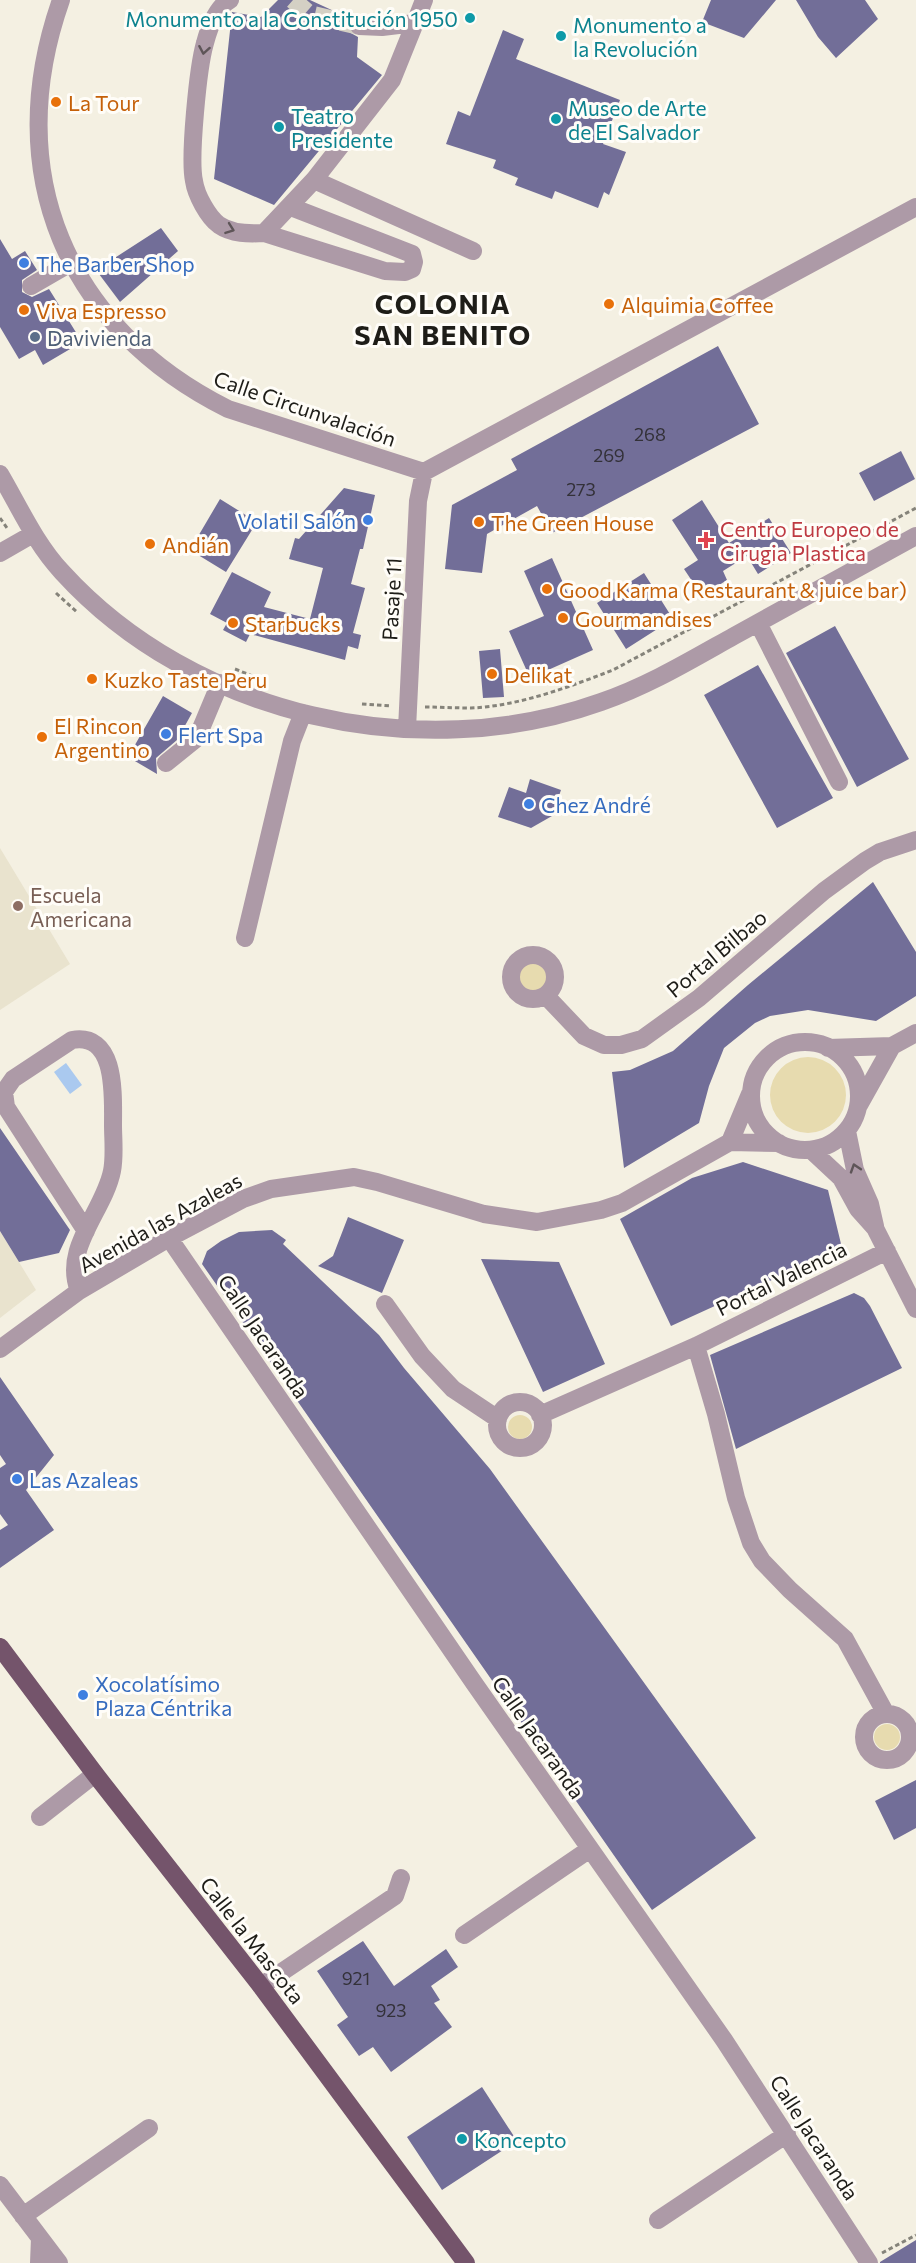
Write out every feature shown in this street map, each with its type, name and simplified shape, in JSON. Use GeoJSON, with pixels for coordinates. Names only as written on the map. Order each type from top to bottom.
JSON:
{"type":"FeatureCollection","features":[{"type":"Feature","properties":{"kind":"main road","name":"Calle la Mascota"},"geometry":{"type":"LineString","coordinates":[[0,1647],[95,1774],[261,1986],[466,2263]]}},
{"type":"Feature","properties":{"kind":"street","name":"Calle Circunvalación"},"geometry":{"type":"LineString","coordinates":[[61,0],[42,55],[35,101],[36,152],[40,191],[53,233],[86,292],[122,336],[144,357],[198,394],[228,409],[424,472]]}},
{"type":"Feature","properties":{"kind":"street"},"geometry":{"type":"LineString","coordinates":[[230,0],[223,4],[204,45],[195,129],[194,181],[204,206],[219,225],[244,234],[264,233],[385,271],[405,272],[412,269],[414,262],[412,254],[291,207]]}},
{"type":"Feature","properties":{"kind":"street"},"geometry":{"type":"LineString","coordinates":[[264,233],[315,180],[392,80],[424,0]]}},
{"type":"Feature","properties":{"kind":"street"},"geometry":{"type":"LineString","coordinates":[[359,26],[382,27],[415,23]]}},
{"type":"Feature","properties":{"kind":"street"},"geometry":{"type":"LineString","coordinates":[[315,180],[472,251]]}},
{"type":"Feature","properties":{"kind":"street"},"geometry":{"type":"LineString","coordinates":[[424,472],[916,207]]}},
{"type":"Feature","properties":{"kind":"street"},"geometry":{"type":"LineString","coordinates":[[31,286],[69,264]]}},
{"type":"Feature","properties":{"kind":"street","name":"Pasaje 11"},"geometry":{"type":"LineString","coordinates":[[407,729],[418,501],[424,472]]}},
{"type":"Feature","properties":{"kind":"street"},"geometry":{"type":"LineString","coordinates":[[0,474],[25,539],[119,625],[160,652],[220,684],[275,705],[334,720],[407,729],[467,730],[531,721],[582,708],[638,688],[916,536]]}},
{"type":"Feature","properties":{"kind":"street"},"geometry":{"type":"LineString","coordinates":[[0,553],[25,539]]}},
{"type":"Feature","properties":{"kind":"street"},"geometry":{"type":"LineString","coordinates":[[758,623],[839,782]]}},
{"type":"Feature","properties":{"kind":"street"},"geometry":{"type":"LineString","coordinates":[[166,763],[197,738],[220,684]]}},
{"type":"Feature","properties":{"kind":"street"},"geometry":{"type":"LineString","coordinates":[[245,939],[292,741],[303,713]]}},
{"type":"Feature","properties":{"kind":"street","name":"Portal Bilbao"},"geometry":{"type":"LineString","coordinates":[[546,996],[584,1036],[604,1045],[621,1045],[642,1040],[699,998],[824,891],[865,861],[880,852],[916,840]]}},
{"type":"Feature","properties":{"kind":"street"},"geometry":{"type":"LineString","coordinates":[[892,1046],[847,1131],[827,1146],[811,1150],[794,1149],[779,1143],[730,1142],[751,1092],[755,1076],[763,1062],[782,1047],[805,1042],[828,1048],[892,1046],[916,1033]]}},
{"type":"Feature","properties":{"kind":"street"},"geometry":{"type":"LineString","coordinates":[[79,1291],[74,1277],[86,1231],[112,1173],[113,1085],[109,1064],[100,1050],[87,1039],[80,1038],[72,1040],[13,1079],[4,1092],[6,1107],[86,1231]]}},
{"type":"Feature","properties":{"kind":"street"},"geometry":{"type":"LineString","coordinates":[[828,1048],[842,1057],[852,1069],[859,1092],[858,1108]]}},
{"type":"Feature","properties":{"kind":"street"},"geometry":{"type":"LineString","coordinates":[[751,1092],[753,1109],[760,1125],[779,1143]]}},
{"type":"Feature","properties":{"kind":"street"},"geometry":{"type":"LineString","coordinates":[[847,1131],[852,1158],[870,1204],[875,1228]]}},
{"type":"Feature","properties":{"kind":"street","name":"Avenida las Azaleas"},"geometry":{"type":"LineString","coordinates":[[0,1349],[79,1291],[169,1238],[243,1199],[271,1189],[342,1177],[377,1182],[484,1214],[520,1222],[553,1220],[622,1203],[730,1142]]}},
{"type":"Feature","properties":{"kind":"street"},"geometry":{"type":"LineString","coordinates":[[811,1150],[837,1173],[858,1209],[875,1228],[916,1309]]}},
{"type":"Feature","properties":{"kind":"street","name":"Calle Jacaranda"},"geometry":{"type":"LineString","coordinates":[[169,1238],[787,2134],[866,2262]]}},
{"type":"Feature","properties":{"kind":"street","name":"Portal Valencia"},"geometry":{"type":"LineString","coordinates":[[540,1414],[696,1346],[887,1251]]}},
{"type":"Feature","properties":{"kind":"street"},"geometry":{"type":"LineString","coordinates":[[385,1304],[422,1356],[453,1389],[498,1419]]}},
{"type":"Feature","properties":{"kind":"street"},"geometry":{"type":"LineString","coordinates":[[696,1346],[714,1404],[736,1498],[751,1543],[762,1561],[783,1583],[845,1639],[886,1714]]}},
{"type":"Feature","properties":{"kind":"street"},"geometry":{"type":"LineString","coordinates":[[515,1403],[530,1404],[540,1414],[543,1422],[540,1437],[535,1443],[521,1449],[506,1444],[501,1438],[498,1419],[502,1410],[515,1403]]}},
{"type":"Feature","properties":{"kind":"street"},"geometry":{"type":"LineString","coordinates":[[40,1817],[95,1774]]}},
{"type":"Feature","properties":{"kind":"street"},"geometry":{"type":"LineString","coordinates":[[464,1935],[590,1849]]}},
{"type":"Feature","properties":{"kind":"street"},"geometry":{"type":"LineString","coordinates":[[261,1986],[395,1896],[401,1878]]}},
{"type":"Feature","properties":{"kind":"street"},"geometry":{"type":"LineString","coordinates":[[23,2216],[149,2128]]}},
{"type":"Feature","properties":{"kind":"street"},"geometry":{"type":"LineString","coordinates":[[658,2220],[787,2134]]}},
{"type":"Feature","properties":{"kind":"street"},"geometry":{"type":"LineString","coordinates":[[0,2185],[59,2263]]}},
{"type":"Feature","properties":{"kind":"street"},"geometry":{"type":"LineString","coordinates":[[39,2263],[40,2238]]}},
{"type":"Feature","properties":{"kind":"path"},"geometry":{"type":"LineString","coordinates":[[353,704],[472,708],[574,685],[650,651],[916,508]]}},
{"type":"Feature","properties":{"kind":"path"},"geometry":{"type":"LineString","coordinates":[[0,518],[25,539]]}},
{"type":"Feature","properties":{"kind":"path"},"geometry":{"type":"LineString","coordinates":[[52,587],[65,603],[82,616]]}},
{"type":"Feature","properties":{"kind":"path"},"geometry":{"type":"LineString","coordinates":[[232,668],[262,680]]}},
{"type":"Feature","properties":{"kind":"path"},"geometry":{"type":"LineString","coordinates":[[866,2262],[916,2235]]}},
{"type":"Feature","properties":{"kind":"shaded area","name":"Escuela Americana"},"geometry":{"type":"Polygon","coordinates":[[[0,848],[70,964],[0,1010],[0,848]]]}},
{"type":"Feature","properties":{"kind":"shaded area"},"geometry":{"type":"Polygon","coordinates":[[[532,963],[542,968],[547,978],[542,988],[532,993],[522,988],[517,978],[522,968],[532,963]]]}},
{"type":"Feature","properties":{"kind":"shaded area"},"geometry":{"type":"Polygon","coordinates":[[[801,1057],[815,1057],[829,1063],[840,1074],[846,1088],[843,1110],[835,1122],[815,1133],[801,1133],[787,1127],[776,1116],[770,1102],[770,1088],[776,1074],[787,1063],[801,1057]]]}},
{"type":"Feature","properties":{"kind":"shaded area"},"geometry":{"type":"Polygon","coordinates":[[[0,1231],[36,1290],[0,1318],[0,1231]]]}},
{"type":"Feature","properties":{"kind":"shaded area"},"geometry":{"type":"Polygon","coordinates":[[[520,1415],[529,1418],[532,1427],[529,1436],[520,1439],[511,1436],[508,1427],[511,1418],[520,1415]]]}},
{"type":"Feature","properties":{"kind":"shaded area"},"geometry":{"type":"Polygon","coordinates":[[[887,1724],[896,1728],[900,1737],[896,1746],[887,1750],[878,1746],[874,1737],[878,1728],[887,1724]]]}},
{"type":"Feature","properties":{"kind":"water"},"geometry":{"type":"Polygon","coordinates":[[[66,1063],[82,1085],[70,1094],[54,1072],[66,1063]]]}},
{"type":"Feature","properties":{"kind":"building","name":"Teatro Presidente"},"geometry":{"type":"Polygon","coordinates":[[[278,0],[310,0],[336,12],[360,14],[350,20],[348,25],[349,32],[358,37],[357,57],[382,75],[274,205],[214,179],[232,12],[261,17],[278,0]]]}},
{"type":"Feature","properties":{"kind":"building"},"geometry":{"type":"Polygon","coordinates":[[[711,0],[776,0],[744,38],[702,22],[711,0]]]}},
{"type":"Feature","properties":{"kind":"building"},"geometry":{"type":"Polygon","coordinates":[[[796,0],[865,0],[878,19],[836,58],[818,37],[796,0]]]}},
{"type":"Feature","properties":{"kind":"building","name":"Museo de Arte de El Salvador"},"geometry":{"type":"Polygon","coordinates":[[[503,30],[524,39],[516,59],[620,100],[603,144],[626,152],[609,195],[604,192],[598,208],[555,191],[552,199],[515,185],[518,178],[493,168],[496,160],[446,144],[458,111],[470,116],[503,30]]]}},
{"type":"Feature","properties":{"kind":"building"},"geometry":{"type":"Polygon","coordinates":[[[161,228],[178,251],[120,302],[96,270],[161,228]]]}},
{"type":"Feature","properties":{"kind":"building"},"geometry":{"type":"Polygon","coordinates":[[[0,239],[12,259],[25,251],[37,270],[22,280],[22,292],[32,297],[49,289],[82,342],[43,365],[35,350],[19,359],[0,327],[0,239]]]}},
{"type":"Feature","properties":{"kind":"building"},"geometry":{"type":"Polygon","coordinates":[[[718,346],[759,424],[552,533],[537,506],[487,534],[482,573],[445,569],[452,505],[517,470],[511,459],[718,346]]]}},
{"type":"Feature","properties":{"kind":"building"},"geometry":{"type":"Polygon","coordinates":[[[901,451],[915,479],[874,501],[859,473],[901,451]]]}},
{"type":"Feature","properties":{"kind":"building"},"geometry":{"type":"Polygon","coordinates":[[[344,488],[375,495],[363,549],[360,549],[351,584],[365,588],[353,633],[361,635],[358,649],[348,646],[345,660],[250,634],[246,642],[223,630],[227,623],[210,614],[232,572],[271,592],[264,607],[310,619],[323,568],[289,559],[295,538],[299,539],[344,488]]]}},
{"type":"Feature","properties":{"kind":"building"},"geometry":{"type":"Polygon","coordinates":[[[220,499],[257,522],[226,572],[190,550],[220,499]]]}},
{"type":"Feature","properties":{"kind":"building","name":"Centro Europeo de Cirugia Plastica"},"geometry":{"type":"Polygon","coordinates":[[[702,500],[729,543],[769,518],[791,553],[758,574],[747,556],[723,571],[727,580],[702,596],[684,569],[698,560],[672,520],[702,500]]]}},
{"type":"Feature","properties":{"kind":"building"},"geometry":{"type":"Polygon","coordinates":[[[552,558],[593,650],[530,678],[509,631],[544,616],[524,571],[552,558]]]}},
{"type":"Feature","properties":{"kind":"building"},"geometry":{"type":"Polygon","coordinates":[[[644,573],[673,619],[626,649],[597,603],[644,573]]]}},
{"type":"Feature","properties":{"kind":"building"},"geometry":{"type":"Polygon","coordinates":[[[835,626],[909,759],[857,787],[786,653],[835,626]]]}},
{"type":"Feature","properties":{"kind":"building","name":"Delikat"},"geometry":{"type":"Polygon","coordinates":[[[500,649],[504,697],[483,698],[479,651],[500,649]]]}},
{"type":"Feature","properties":{"kind":"building"},"geometry":{"type":"Polygon","coordinates":[[[758,665],[833,798],[777,828],[704,695],[758,665]]]}},
{"type":"Feature","properties":{"kind":"building"},"geometry":{"type":"Polygon","coordinates":[[[163,696],[192,713],[177,740],[156,758],[157,774],[128,757],[163,696]]]}},
{"type":"Feature","properties":{"kind":"building","name":"Chez André"},"geometry":{"type":"Polygon","coordinates":[[[530,779],[561,790],[552,816],[531,828],[498,817],[509,787],[526,793],[530,779]]]}},
{"type":"Feature","properties":{"kind":"building"},"geometry":{"type":"Polygon","coordinates":[[[873,882],[916,952],[916,996],[876,1021],[808,1010],[770,1016],[755,1023],[724,1048],[709,1086],[699,1123],[624,1168],[612,1072],[630,1070],[673,1051],[748,985],[873,882]]]}},
{"type":"Feature","properties":{"kind":"building"},"geometry":{"type":"Polygon","coordinates":[[[0,1128],[70,1230],[59,1253],[19,1262],[0,1231],[0,1128]]]}},
{"type":"Feature","properties":{"kind":"building"},"geometry":{"type":"Polygon","coordinates":[[[743,1162],[828,1190],[842,1248],[671,1326],[620,1219],[692,1178],[743,1162]]]}},
{"type":"Feature","properties":{"kind":"building"},"geometry":{"type":"Polygon","coordinates":[[[348,1217],[404,1240],[382,1293],[318,1266],[333,1256],[348,1217]]]}},
{"type":"Feature","properties":{"kind":"building"},"geometry":{"type":"Polygon","coordinates":[[[272,1230],[286,1240],[283,1244],[379,1335],[490,1469],[756,1838],[652,1910],[202,1264],[207,1251],[239,1232],[272,1230]]]}},
{"type":"Feature","properties":{"kind":"building"},"geometry":{"type":"Polygon","coordinates":[[[481,1259],[559,1262],[605,1364],[543,1392],[481,1259]]]}},
{"type":"Feature","properties":{"kind":"building"},"geometry":{"type":"Polygon","coordinates":[[[854,1293],[864,1298],[870,1306],[902,1368],[736,1449],[710,1355],[854,1293]]]}},
{"type":"Feature","properties":{"kind":"building","name":"Las Azaleas"},"geometry":{"type":"Polygon","coordinates":[[[0,1377],[54,1455],[26,1490],[54,1530],[0,1568],[0,1530],[8,1525],[0,1514],[0,1468],[6,1464],[0,1455],[0,1377]]]}},
{"type":"Feature","properties":{"kind":"building"},"geometry":{"type":"Polygon","coordinates":[[[916,1780],[916,1828],[894,1840],[875,1801],[916,1780]]]}},
{"type":"Feature","properties":{"kind":"building"},"geometry":{"type":"Polygon","coordinates":[[[363,1941],[394,1986],[446,1949],[458,1967],[431,1986],[440,2000],[434,2003],[452,2027],[391,2072],[373,2047],[359,2056],[337,2025],[348,2017],[317,1971],[363,1941]]]}},
{"type":"Feature","properties":{"kind":"building","name":"Koncepto"},"geometry":{"type":"Polygon","coordinates":[[[482,2087],[517,2141],[442,2190],[407,2137],[482,2087]]]}},
{"type":"Feature","properties":{"kind":"building"},"geometry":{"type":"Polygon","coordinates":[[[916,2240],[916,2263],[880,2263],[880,2262],[916,2240]]]}},
{"type":"Feature","properties":{"kind":"tunnel"},"geometry":{"type":"LineString","coordinates":[[293,0],[309,14],[359,26]]}},
{"type":"Feature","properties":{"kind":"place","name":"Monumento a la Constitución 1950"},"geometry":{"type":"Point","coordinates":[470,18]}},
{"type":"Feature","properties":{"kind":"place","name":"Monumento a la Revolución"},"geometry":{"type":"Point","coordinates":[561,36]}},
{"type":"Feature","properties":{"kind":"place","name":"La Tour"},"geometry":{"type":"Point","coordinates":[56,102]}},
{"type":"Feature","properties":{"kind":"place","name":"Museo de Arte de El Salvador"},"geometry":{"type":"Point","coordinates":[556,119]}},
{"type":"Feature","properties":{"kind":"place","name":"Teatro Presidente"},"geometry":{"type":"Point","coordinates":[279,127]}},
{"type":"Feature","properties":{"kind":"place","name":"The Barber Shop"},"geometry":{"type":"Point","coordinates":[24,263]}},
{"type":"Feature","properties":{"kind":"place","name":"Alquimia Coffee"},"geometry":{"type":"Point","coordinates":[609,304]}},
{"type":"Feature","properties":{"kind":"place","name":"Viva Espresso"},"geometry":{"type":"Point","coordinates":[24,310]}},
{"type":"Feature","properties":{"kind":"place","name":"Davivienda"},"geometry":{"type":"Point","coordinates":[35,337]}},
{"type":"Feature","properties":{"kind":"place","name":"Volatil Salón"},"geometry":{"type":"Point","coordinates":[368,520]}},
{"type":"Feature","properties":{"kind":"place","name":"The Green House"},"geometry":{"type":"Point","coordinates":[479,522]}},
{"type":"Feature","properties":{"kind":"place","name":"Centro Europeo de Cirugia Plastica"},"geometry":{"type":"Point","coordinates":[706,540]}},
{"type":"Feature","properties":{"kind":"place","name":"Andián"},"geometry":{"type":"Point","coordinates":[150,544]}},
{"type":"Feature","properties":{"kind":"place","name":"Good Karma (Restaurant & juice bar)"},"geometry":{"type":"Point","coordinates":[547,589]}},
{"type":"Feature","properties":{"kind":"place","name":"Gourmandises"},"geometry":{"type":"Point","coordinates":[563,618]}},
{"type":"Feature","properties":{"kind":"place","name":"Starbucks"},"geometry":{"type":"Point","coordinates":[233,623]}},
{"type":"Feature","properties":{"kind":"place","name":"Delikat"},"geometry":{"type":"Point","coordinates":[492,674]}},
{"type":"Feature","properties":{"kind":"place","name":"Kuzko Taste Peru"},"geometry":{"type":"Point","coordinates":[92,679]}},
{"type":"Feature","properties":{"kind":"place","name":"Flert Spa"},"geometry":{"type":"Point","coordinates":[166,734]}},
{"type":"Feature","properties":{"kind":"place","name":"El Rincon Argentino"},"geometry":{"type":"Point","coordinates":[42,737]}},
{"type":"Feature","properties":{"kind":"place","name":"Chez André"},"geometry":{"type":"Point","coordinates":[529,804]}},
{"type":"Feature","properties":{"kind":"place","name":"Escuela Americana"},"geometry":{"type":"Point","coordinates":[18,906]}},
{"type":"Feature","properties":{"kind":"place","name":"Las Azaleas"},"geometry":{"type":"Point","coordinates":[17,1479]}},
{"type":"Feature","properties":{"kind":"place","name":"Xocolatísimo Plaza Céntrika"},"geometry":{"type":"Point","coordinates":[83,1695]}},
{"type":"Feature","properties":{"kind":"place","name":"Koncepto"},"geometry":{"type":"Point","coordinates":[462,2139]}},
{"type":"Feature","properties":{"kind":"district","name":"COLONIA SAN BENITO"},"geometry":{"type":"Point","coordinates":[443,318]}}]}
